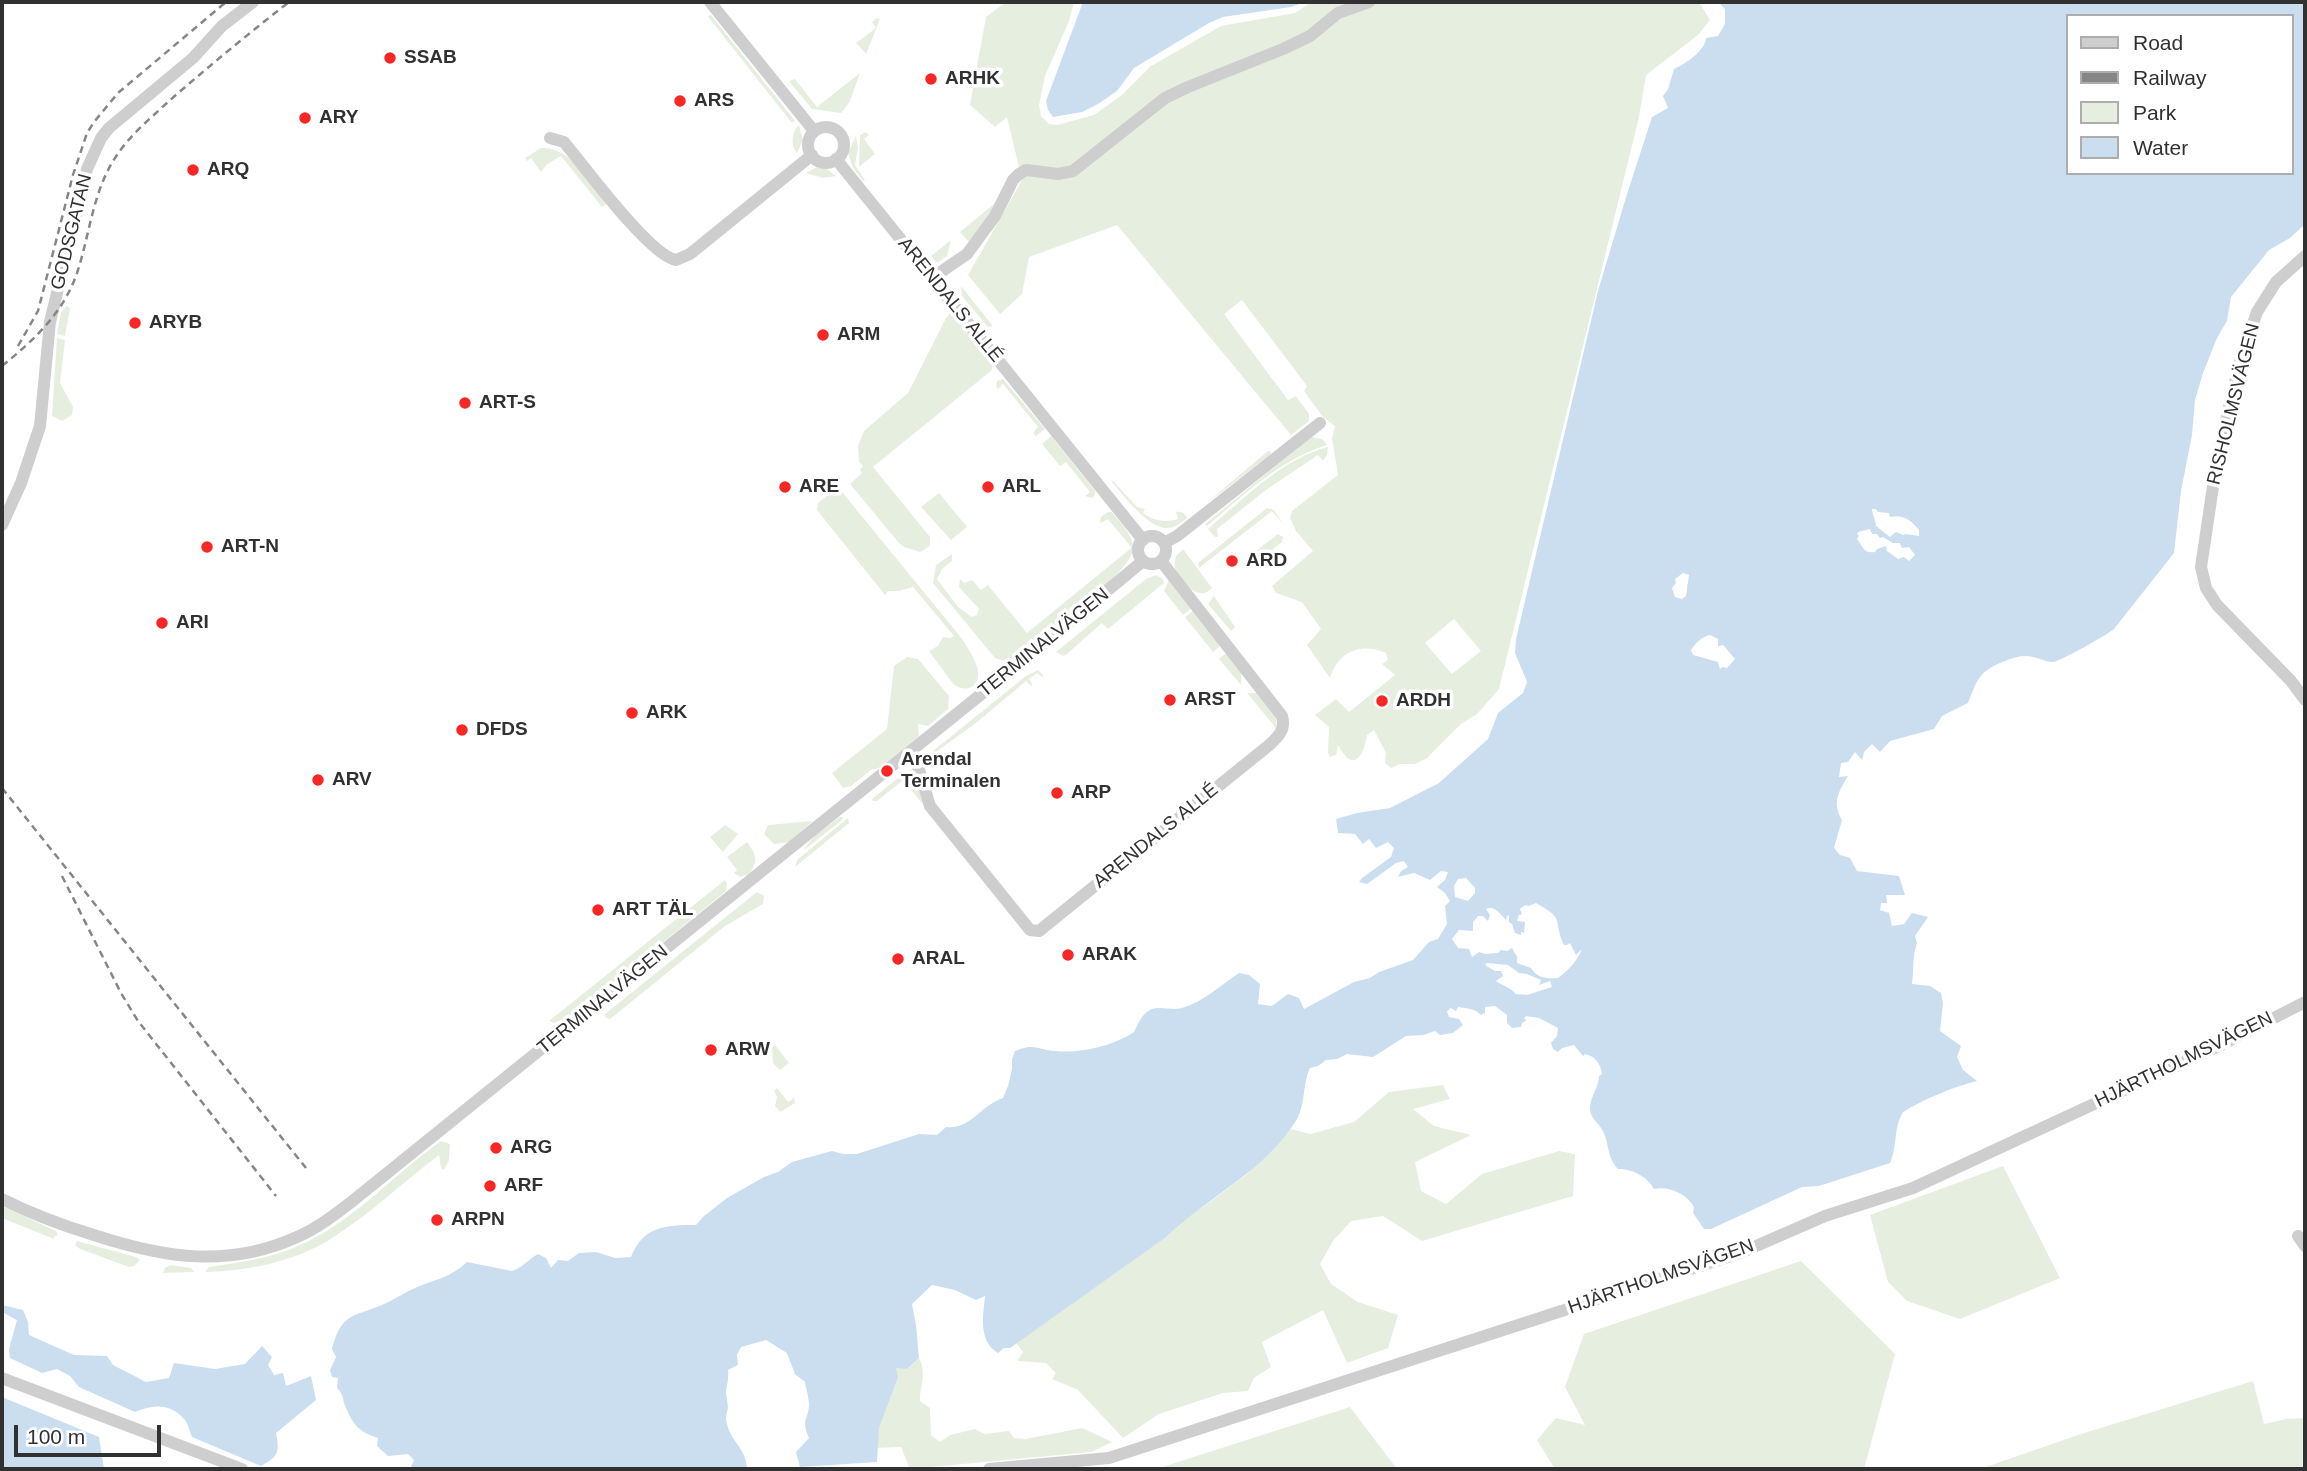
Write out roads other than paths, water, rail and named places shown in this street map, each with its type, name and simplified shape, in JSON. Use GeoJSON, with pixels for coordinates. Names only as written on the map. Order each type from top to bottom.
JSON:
{"type":"FeatureCollection","features":[{"type":"Feature","properties":{"kind":"street","name":"GODSGATAN"},"geometry":{"type":"LineString","coordinates":[[2,525],[21,483],[40,426],[50,322],[87,169],[96,148],[109,128],[193,58],[215,32],[253,2]]}},
{"type":"Feature","properties":{"kind":"street"},"geometry":{"type":"LineString","coordinates":[[710,2],[814,131]]}},
{"type":"Feature","properties":{"kind":"street"},"geometry":{"type":"LineString","coordinates":[[932,278],[967,254],[995,216],[1013,180],[1019,174],[1026,170],[1058,174],[1073,171],[1165,98],[1310,36],[1338,13],[1369,2]]}},
{"type":"Feature","properties":{"kind":"street"},"geometry":{"type":"LineString","coordinates":[[825,127],[833,128],[839,133],[843,147],[836,159],[823,162],[811,155],[808,143],[814,131],[825,127]]}},
{"type":"Feature","properties":{"kind":"street"},"geometry":{"type":"LineString","coordinates":[[550,138],[564,142],[642,236],[662,255],[676,260],[700,247],[811,155]]}},
{"type":"Feature","properties":{"kind":"street","name":"ARENDALS ALLÉ"},"geometry":{"type":"LineString","coordinates":[[836,159],[1143,540]]}},
{"type":"Feature","properties":{"kind":"street","name":"RISHOLMSVÄGEN"},"geometry":{"type":"LineString","coordinates":[[2305,256],[2276,282],[2257,312],[2241,358],[2218,453],[2202,567],[2206,588],[2217,605],[2291,681],[2305,700]]}},
{"type":"Feature","properties":{"kind":"street"},"geometry":{"type":"LineString","coordinates":[[1164,543],[1177,536],[1320,423]]}},
{"type":"Feature","properties":{"kind":"street"},"geometry":{"type":"LineString","coordinates":[[1155,537],[1164,543],[1166,552],[1161,561],[1152,564],[1143,561],[1138,550],[1143,540],[1155,537]]}},
{"type":"Feature","properties":{"kind":"street","name":"TERMINALVÄGEN"},"geometry":{"type":"LineString","coordinates":[[2,1199],[64,1226],[134,1247],[178,1256],[229,1256],[257,1251],[298,1237],[320,1225],[911,752],[1143,561]]}},
{"type":"Feature","properties":{"kind":"street","name":"ARENDALS ALLÉ"},"geometry":{"type":"LineString","coordinates":[[911,752],[930,806],[1030,930],[1039,930],[1282,732],[1282,716],[1161,561]]}},
{"type":"Feature","properties":{"kind":"street","name":"HJÄRTHOLMSVÄGEN"},"geometry":{"type":"LineString","coordinates":[[989,1469],[1109,1458],[1740,1253],[1825,1216],[1913,1188],[2221,1045],[2305,1002]]}},
{"type":"Feature","properties":{"kind":"street"},"geometry":{"type":"LineString","coordinates":[[2,1378],[242,1469]]}},
{"type":"Feature","properties":{"kind":"water"},"geometry":{"type":"Polygon","coordinates":[[[1083,2],[1305,2],[1291,7],[1223,17],[1209,23],[1134,68],[1117,91],[1098,104],[1082,112],[1053,117],[1046,101],[1083,2]]]}},
{"type":"Feature","properties":{"kind":"water"},"geometry":{"type":"Polygon","coordinates":[[[1718,2],[2305,2],[2305,224],[2290,238],[2269,250],[2231,297],[2227,321],[2217,338],[2195,400],[2174,553],[2110,632],[2058,661],[2023,656],[1996,665],[1980,676],[1968,703],[1942,716],[1934,729],[1890,741],[1880,752],[1872,744],[1864,752],[1862,760],[1855,752],[1848,762],[1841,763],[1839,777],[1848,776],[1837,803],[1842,820],[1834,848],[1840,855],[1850,858],[1857,871],[1899,876],[1905,895],[1886,895],[1887,903],[1881,903],[1880,910],[1889,913],[1892,926],[1904,924],[1912,913],[1928,917],[1915,936],[1917,943],[1912,984],[1930,986],[1941,993],[1943,1003],[1940,1031],[1961,1046],[1957,1057],[1963,1070],[1977,1081],[1939,1094],[1903,1112],[1890,1163],[1819,1186],[1802,1187],[1711,1229],[1704,1229],[1693,1213],[1691,1202],[1682,1195],[1671,1190],[1654,1189],[1639,1174],[1618,1169],[1614,1164],[1604,1133],[1590,1111],[1591,1100],[1602,1074],[1595,1059],[1585,1054],[1583,1056],[1574,1045],[1558,1052],[1553,1049],[1551,1043],[1557,1036],[1558,1028],[1539,1018],[1526,1016],[1524,1019],[1527,1020],[1521,1027],[1512,1028],[1507,1023],[1507,1015],[1495,1006],[1485,1007],[1485,1013],[1481,1015],[1468,1008],[1458,1007],[1456,1011],[1451,1008],[1447,1011],[1449,1017],[1459,1019],[1463,1025],[1453,1033],[1440,1035],[1435,1031],[1406,1036],[1373,1057],[1347,1054],[1310,1068],[1297,1119],[1284,1137],[1253,1169],[1165,1238],[1010,1348],[1004,1348],[998,1353],[987,1342],[983,1328],[985,1296],[976,1300],[955,1290],[932,1285],[912,1304],[919,1358],[907,1369],[896,1368],[898,1377],[879,1428],[877,1462],[800,1467],[796,1452],[809,1438],[805,1423],[809,1405],[805,1382],[795,1374],[787,1353],[766,1340],[741,1347],[737,1355],[738,1365],[728,1370],[726,1419],[730,1433],[744,1455],[747,1469],[410,1469],[414,1460],[408,1454],[388,1456],[377,1446],[378,1438],[358,1428],[337,1388],[338,1378],[332,1377],[330,1370],[336,1357],[332,1349],[344,1322],[450,1274],[467,1262],[512,1271],[538,1254],[546,1258],[551,1268],[558,1260],[568,1261],[579,1253],[596,1252],[615,1258],[631,1257],[649,1233],[665,1227],[696,1225],[727,1198],[792,1162],[832,1151],[857,1154],[919,1134],[937,1135],[946,1127],[962,1125],[1003,1098],[1015,1051],[1031,1047],[1069,1051],[1104,1046],[1134,1032],[1142,1017],[1150,1010],[1178,1009],[1190,1005],[1239,973],[1249,975],[1260,984],[1258,1004],[1272,1006],[1288,994],[1299,998],[1304,1009],[1354,982],[1413,960],[1429,942],[1438,939],[1447,924],[1445,906],[1450,901],[1437,887],[1445,880],[1448,872],[1441,871],[1430,880],[1414,873],[1398,877],[1401,871],[1408,867],[1404,861],[1396,863],[1367,884],[1359,882],[1391,857],[1394,848],[1388,842],[1376,848],[1369,839],[1363,844],[1355,834],[1338,833],[1336,819],[1390,808],[1439,783],[1488,739],[1498,713],[1523,693],[1527,682],[1515,653],[1516,639],[1598,291],[1627,194],[1652,117],[1668,108],[1663,96],[1674,69],[1698,52],[1706,38],[1718,36],[1725,24],[1725,9],[1718,2]],[[1872,509],[1876,526],[1890,537],[1896,532],[1919,536],[1919,530],[1907,519],[1890,517],[1889,513],[1872,509]],[[1870,529],[1858,532],[1857,539],[1868,552],[1875,552],[1886,546],[1887,551],[1898,559],[1904,557],[1909,561],[1915,555],[1909,547],[1902,548],[1900,543],[1880,538],[1877,534],[1872,534],[1870,529]],[[1683,573],[1675,579],[1676,583],[1672,588],[1675,597],[1682,599],[1686,596],[1689,575],[1683,573]],[[1710,635],[1704,637],[1691,650],[1693,655],[1718,662],[1720,669],[1727,668],[1735,659],[1723,645],[1718,646],[1718,639],[1710,635]],[[1466,878],[1458,879],[1454,886],[1455,897],[1468,901],[1475,893],[1475,888],[1466,878]],[[1536,903],[1525,905],[1520,909],[1522,914],[1517,921],[1525,922],[1524,933],[1521,932],[1521,935],[1515,933],[1509,922],[1509,915],[1506,920],[1497,911],[1489,908],[1486,909],[1490,915],[1488,921],[1483,916],[1478,916],[1473,922],[1473,931],[1459,930],[1452,939],[1458,948],[1469,949],[1472,957],[1479,952],[1498,953],[1512,948],[1517,963],[1531,968],[1543,977],[1558,978],[1572,965],[1582,949],[1576,955],[1570,943],[1564,945],[1552,913],[1536,903]],[[1485,965],[1495,971],[1501,971],[1503,976],[1496,981],[1516,994],[1527,995],[1552,987],[1550,981],[1539,985],[1541,980],[1519,973],[1508,965],[1485,965]]]}},
{"type":"Feature","properties":{"kind":"water"},"geometry":{"type":"Polygon","coordinates":[[[2,1305],[23,1310],[29,1335],[74,1355],[107,1356],[113,1365],[146,1382],[169,1378],[174,1363],[215,1369],[245,1364],[262,1346],[272,1357],[268,1365],[274,1375],[283,1373],[286,1386],[311,1376],[316,1400],[276,1433],[276,1453],[261,1466],[192,1437],[185,1420],[174,1410],[148,1407],[135,1412],[79,1387],[70,1376],[57,1369],[42,1373],[10,1358],[9,1349],[17,1320],[2,1312],[2,1305]]]}},
{"type":"Feature","properties":{"kind":"water"},"geometry":{"type":"Polygon","coordinates":[[[2,1397],[99,1437],[104,1469],[2,1469],[2,1397]]]}},
{"type":"Feature","properties":{"kind":"railway"},"geometry":{"type":"LineString","coordinates":[[18,346],[38,311],[73,175],[87,133],[118,93],[226,2]]}},
{"type":"Feature","properties":{"kind":"railway"},"geometry":{"type":"LineString","coordinates":[[2,366],[25,347],[63,303],[81,261],[102,183],[123,147],[169,101],[289,2]]}},
{"type":"Feature","properties":{"kind":"railway"},"geometry":{"type":"LineString","coordinates":[[2,788],[306,1168]]}},
{"type":"Feature","properties":{"kind":"railway"},"geometry":{"type":"LineString","coordinates":[[62,876],[138,1021],[276,1196]]}},
{"type":"Feature","properties":{"kind":"place","name":"SSAB"},"geometry":{"type":"Point","coordinates":[390,58]}},
{"type":"Feature","properties":{"kind":"place","name":"ARHK"},"geometry":{"type":"Point","coordinates":[931,79]}},
{"type":"Feature","properties":{"kind":"place","name":"ARS"},"geometry":{"type":"Point","coordinates":[680,101]}},
{"type":"Feature","properties":{"kind":"place","name":"ARY"},"geometry":{"type":"Point","coordinates":[305,118]}},
{"type":"Feature","properties":{"kind":"place","name":"ARQ"},"geometry":{"type":"Point","coordinates":[193,170]}},
{"type":"Feature","properties":{"kind":"place","name":"ARYB"},"geometry":{"type":"Point","coordinates":[135,323]}},
{"type":"Feature","properties":{"kind":"place","name":"ARM"},"geometry":{"type":"Point","coordinates":[823,335]}},
{"type":"Feature","properties":{"kind":"place","name":"ART-S"},"geometry":{"type":"Point","coordinates":[465,403]}},
{"type":"Feature","properties":{"kind":"place","name":"ARE"},"geometry":{"type":"Point","coordinates":[785,487]}},
{"type":"Feature","properties":{"kind":"place","name":"ARL"},"geometry":{"type":"Point","coordinates":[988,487]}},
{"type":"Feature","properties":{"kind":"place","name":"ART-N"},"geometry":{"type":"Point","coordinates":[207,547]}},
{"type":"Feature","properties":{"kind":"place","name":"ARD"},"geometry":{"type":"Point","coordinates":[1232,561]}},
{"type":"Feature","properties":{"kind":"place","name":"ARI"},"geometry":{"type":"Point","coordinates":[162,623]}},
{"type":"Feature","properties":{"kind":"place","name":"ARST"},"geometry":{"type":"Point","coordinates":[1170,700]}},
{"type":"Feature","properties":{"kind":"place","name":"ARDH"},"geometry":{"type":"Point","coordinates":[1382,701]}},
{"type":"Feature","properties":{"kind":"place","name":"ARK"},"geometry":{"type":"Point","coordinates":[632,713]}},
{"type":"Feature","properties":{"kind":"place","name":"DFDS"},"geometry":{"type":"Point","coordinates":[462,730]}},
{"type":"Feature","properties":{"kind":"place","name":"Arendal Terminalen"},"geometry":{"type":"Point","coordinates":[887,771]}},
{"type":"Feature","properties":{"kind":"place","name":"ARV"},"geometry":{"type":"Point","coordinates":[318,780]}},
{"type":"Feature","properties":{"kind":"place","name":"ARP"},"geometry":{"type":"Point","coordinates":[1057,793]}},
{"type":"Feature","properties":{"kind":"place","name":"ART TÄL"},"geometry":{"type":"Point","coordinates":[598,910]}},
{"type":"Feature","properties":{"kind":"place","name":"ARAK"},"geometry":{"type":"Point","coordinates":[1068,955]}},
{"type":"Feature","properties":{"kind":"place","name":"ARAL"},"geometry":{"type":"Point","coordinates":[898,959]}},
{"type":"Feature","properties":{"kind":"place","name":"ARW"},"geometry":{"type":"Point","coordinates":[711,1050]}},
{"type":"Feature","properties":{"kind":"place","name":"ARG"},"geometry":{"type":"Point","coordinates":[496,1148]}},
{"type":"Feature","properties":{"kind":"place","name":"ARF"},"geometry":{"type":"Point","coordinates":[490,1186]}},
{"type":"Feature","properties":{"kind":"place","name":"ARPN"},"geometry":{"type":"Point","coordinates":[437,1220]}}]}
